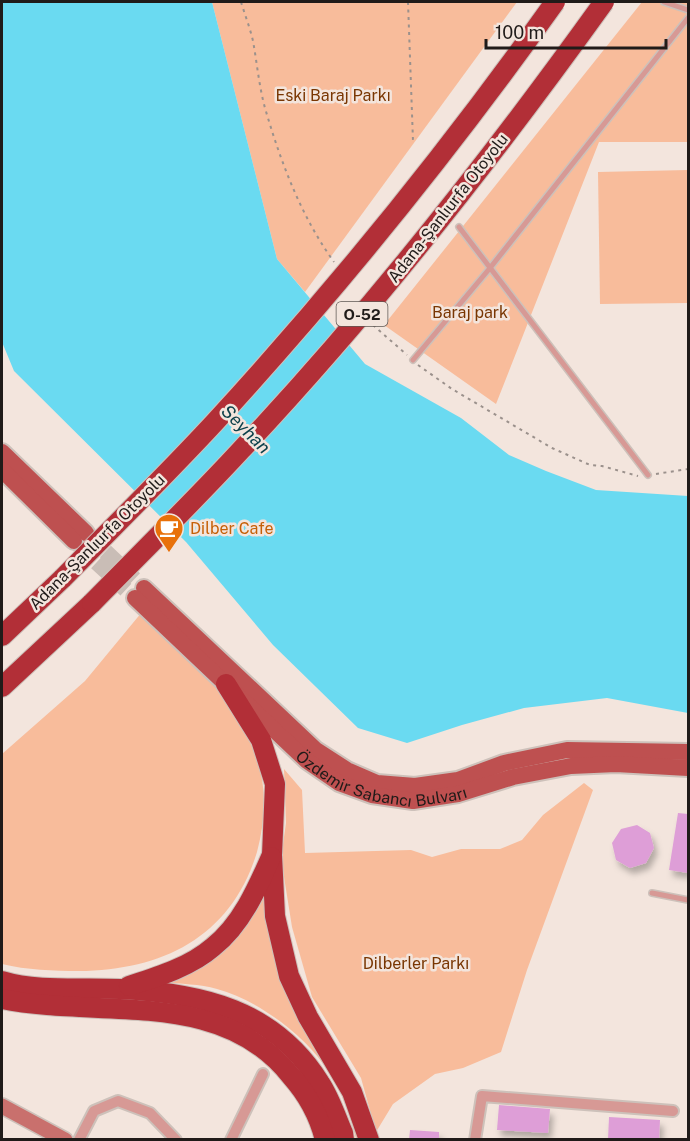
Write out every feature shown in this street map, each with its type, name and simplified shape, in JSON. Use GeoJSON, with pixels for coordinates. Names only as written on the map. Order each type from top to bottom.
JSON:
{"type":"FeatureCollection","features":[{"type":"Feature","properties":{"kind":"highway","name":"Adana-Şanlıurfa Otoyolu"},"geometry":{"type":"LineString","coordinates":[[2,636],[63,578],[215,422],[354,262],[499,80],[555,2]]}},
{"type":"Feature","properties":{"kind":"highway","name":"Adana-Şanlıurfa Otoyolu"},"geometry":{"type":"LineString","coordinates":[[2,687],[92,603],[242,450],[380,293],[530,105],[604,2]]}},
{"type":"Feature","properties":{"kind":"highway"},"geometry":{"type":"LineString","coordinates":[[2,694],[35,656]]}},
{"type":"Feature","properties":{"kind":"highway"},"geometry":{"type":"LineString","coordinates":[[226,684],[261,740],[275,784],[272,855],[275,916],[289,976],[308,1017],[352,1092],[369,1140]]}},
{"type":"Feature","properties":{"kind":"highway"},"geometry":{"type":"LineString","coordinates":[[121,989],[184,965],[213,948],[230,930],[253,896],[272,855]]}},
{"type":"Feature","properties":{"kind":"highway"},"geometry":{"type":"LineString","coordinates":[[2,981],[59,989],[121,989],[202,998],[251,1016],[292,1046],[321,1084],[344,1140]]}},
{"type":"Feature","properties":{"kind":"highway"},"geometry":{"type":"LineString","coordinates":[[2,999],[25,1004],[158,1011],[208,1020],[243,1035],[280,1061],[308,1096],[325,1140]]}},
{"type":"Feature","properties":{"kind":"main road"},"geometry":{"type":"LineString","coordinates":[[2,452],[80,537],[2,471]]}},
{"type":"Feature","properties":{"kind":"main road","name":"Özdemir Sabancı Bulvarı"},"geometry":{"type":"LineString","coordinates":[[688,753],[567,750],[504,763],[458,780],[415,786],[376,783],[347,770],[316,750],[140,593],[226,684],[307,761],[339,783],[372,795],[413,801],[435,798],[458,794],[513,777],[571,766],[616,764],[688,768]]}},
{"type":"Feature","properties":{"kind":"main road"},"geometry":{"type":"LineString","coordinates":[[3,1109],[65,1140]]}},
{"type":"Feature","properties":{"kind":"street"},"geometry":{"type":"LineString","coordinates":[[231,1140],[263,1074]]}},
{"type":"Feature","properties":{"kind":"street"},"geometry":{"type":"LineString","coordinates":[[475,1140],[482,1096],[673,1111]]}},
{"type":"Feature","properties":{"kind":"street"},"geometry":{"type":"LineString","coordinates":[[79,1140],[94,1111],[118,1101],[150,1113],[176,1140]]}},
{"type":"Feature","properties":{"kind":"lane"},"geometry":{"type":"LineString","coordinates":[[664,2],[688,10]]}},
{"type":"Feature","properties":{"kind":"lane"},"geometry":{"type":"LineString","coordinates":[[412,360],[490,268],[688,18]]}},
{"type":"Feature","properties":{"kind":"lane"},"geometry":{"type":"LineString","coordinates":[[459,227],[648,475]]}},
{"type":"Feature","properties":{"kind":"lane"},"geometry":{"type":"LineString","coordinates":[[652,893],[688,900]]}},
{"type":"Feature","properties":{"kind":"path"},"geometry":{"type":"LineString","coordinates":[[241,2],[252,40],[265,108],[287,174],[316,238],[338,267]]}},
{"type":"Feature","properties":{"kind":"path"},"geometry":{"type":"LineString","coordinates":[[408,2],[413,141]]}},
{"type":"Feature","properties":{"kind":"path"},"geometry":{"type":"LineString","coordinates":[[374,325],[412,360],[452,389],[552,448],[590,465],[602,466],[636,476],[688,469]]}},
{"type":"Feature","properties":{"kind":"green space","name":"Eski Baraj Parkı"},"geometry":{"type":"Polygon","coordinates":[[[212,2],[517,2],[305,292],[277,259],[212,2]]]}},
{"type":"Feature","properties":{"kind":"green space","name":"Baraj park"},"geometry":{"type":"Polygon","coordinates":[[[642,2],[688,2],[688,142],[599,142],[496,404],[384,325],[642,2]]]}},
{"type":"Feature","properties":{"kind":"green space"},"geometry":{"type":"Polygon","coordinates":[[[688,170],[688,303],[600,304],[598,172],[688,170]]]}},
{"type":"Feature","properties":{"kind":"green space"},"geometry":{"type":"Polygon","coordinates":[[[142,612],[209,680],[238,718],[249,739],[263,784],[262,830],[257,852],[245,881],[230,906],[211,927],[190,943],[165,955],[139,964],[79,971],[40,970],[2,964],[2,754],[85,681],[142,612]]]}},
{"type":"Feature","properties":{"kind":"green space","name":"Dilberler Parkı"},"geometry":{"type":"Polygon","coordinates":[[[284,769],[302,790],[305,853],[411,850],[432,857],[461,849],[500,849],[522,840],[543,815],[584,783],[593,790],[527,970],[501,1052],[463,1068],[435,1074],[393,1104],[376,1132],[361,1078],[312,997],[292,927],[281,858],[286,823],[284,769]]]}},
{"type":"Feature","properties":{"kind":"green space"},"geometry":{"type":"Polygon","coordinates":[[[270,883],[273,930],[334,1069],[361,1139],[356,1139],[346,1104],[329,1072],[308,1045],[280,1021],[233,994],[197,985],[163,982],[270,883]]]}},
{"type":"Feature","properties":{"kind":"water","name":"Seyhan"},"geometry":{"type":"Polygon","coordinates":[[[2,2],[212,2],[277,259],[365,364],[461,418],[509,455],[546,471],[596,490],[688,496],[688,713],[607,698],[524,708],[407,743],[358,728],[273,645],[186,542],[14,371],[2,342],[2,2]]]}},
{"type":"Feature","properties":{"kind":"building"},"geometry":{"type":"Polygon","coordinates":[[[678,813],[688,814],[688,873],[669,870],[678,813]]]}},
{"type":"Feature","properties":{"kind":"building"},"geometry":{"type":"Polygon","coordinates":[[[637,825],[650,833],[654,848],[646,863],[630,868],[616,860],[612,843],[621,829],[637,825]]]}},
{"type":"Feature","properties":{"kind":"building"},"geometry":{"type":"Polygon","coordinates":[[[499,1105],[550,1109],[548,1133],[497,1130],[499,1105]]]}},
{"type":"Feature","properties":{"kind":"building"},"geometry":{"type":"Polygon","coordinates":[[[609,1117],[660,1120],[659,1140],[608,1140],[609,1117]]]}},
{"type":"Feature","properties":{"kind":"building"},"geometry":{"type":"Polygon","coordinates":[[[410,1130],[439,1132],[439,1140],[409,1140],[410,1130]]]}},
{"type":"Feature","properties":{"kind":"tunnel"},"geometry":{"type":"LineString","coordinates":[[88,535],[144,588]]}},
{"type":"Feature","properties":{"kind":"tunnel"},"geometry":{"type":"LineString","coordinates":[[79,546],[135,598]]}},
{"type":"Feature","properties":{"kind":"place","name":"Dilber Cafe"},"geometry":{"type":"Point","coordinates":[169,554]}}]}
